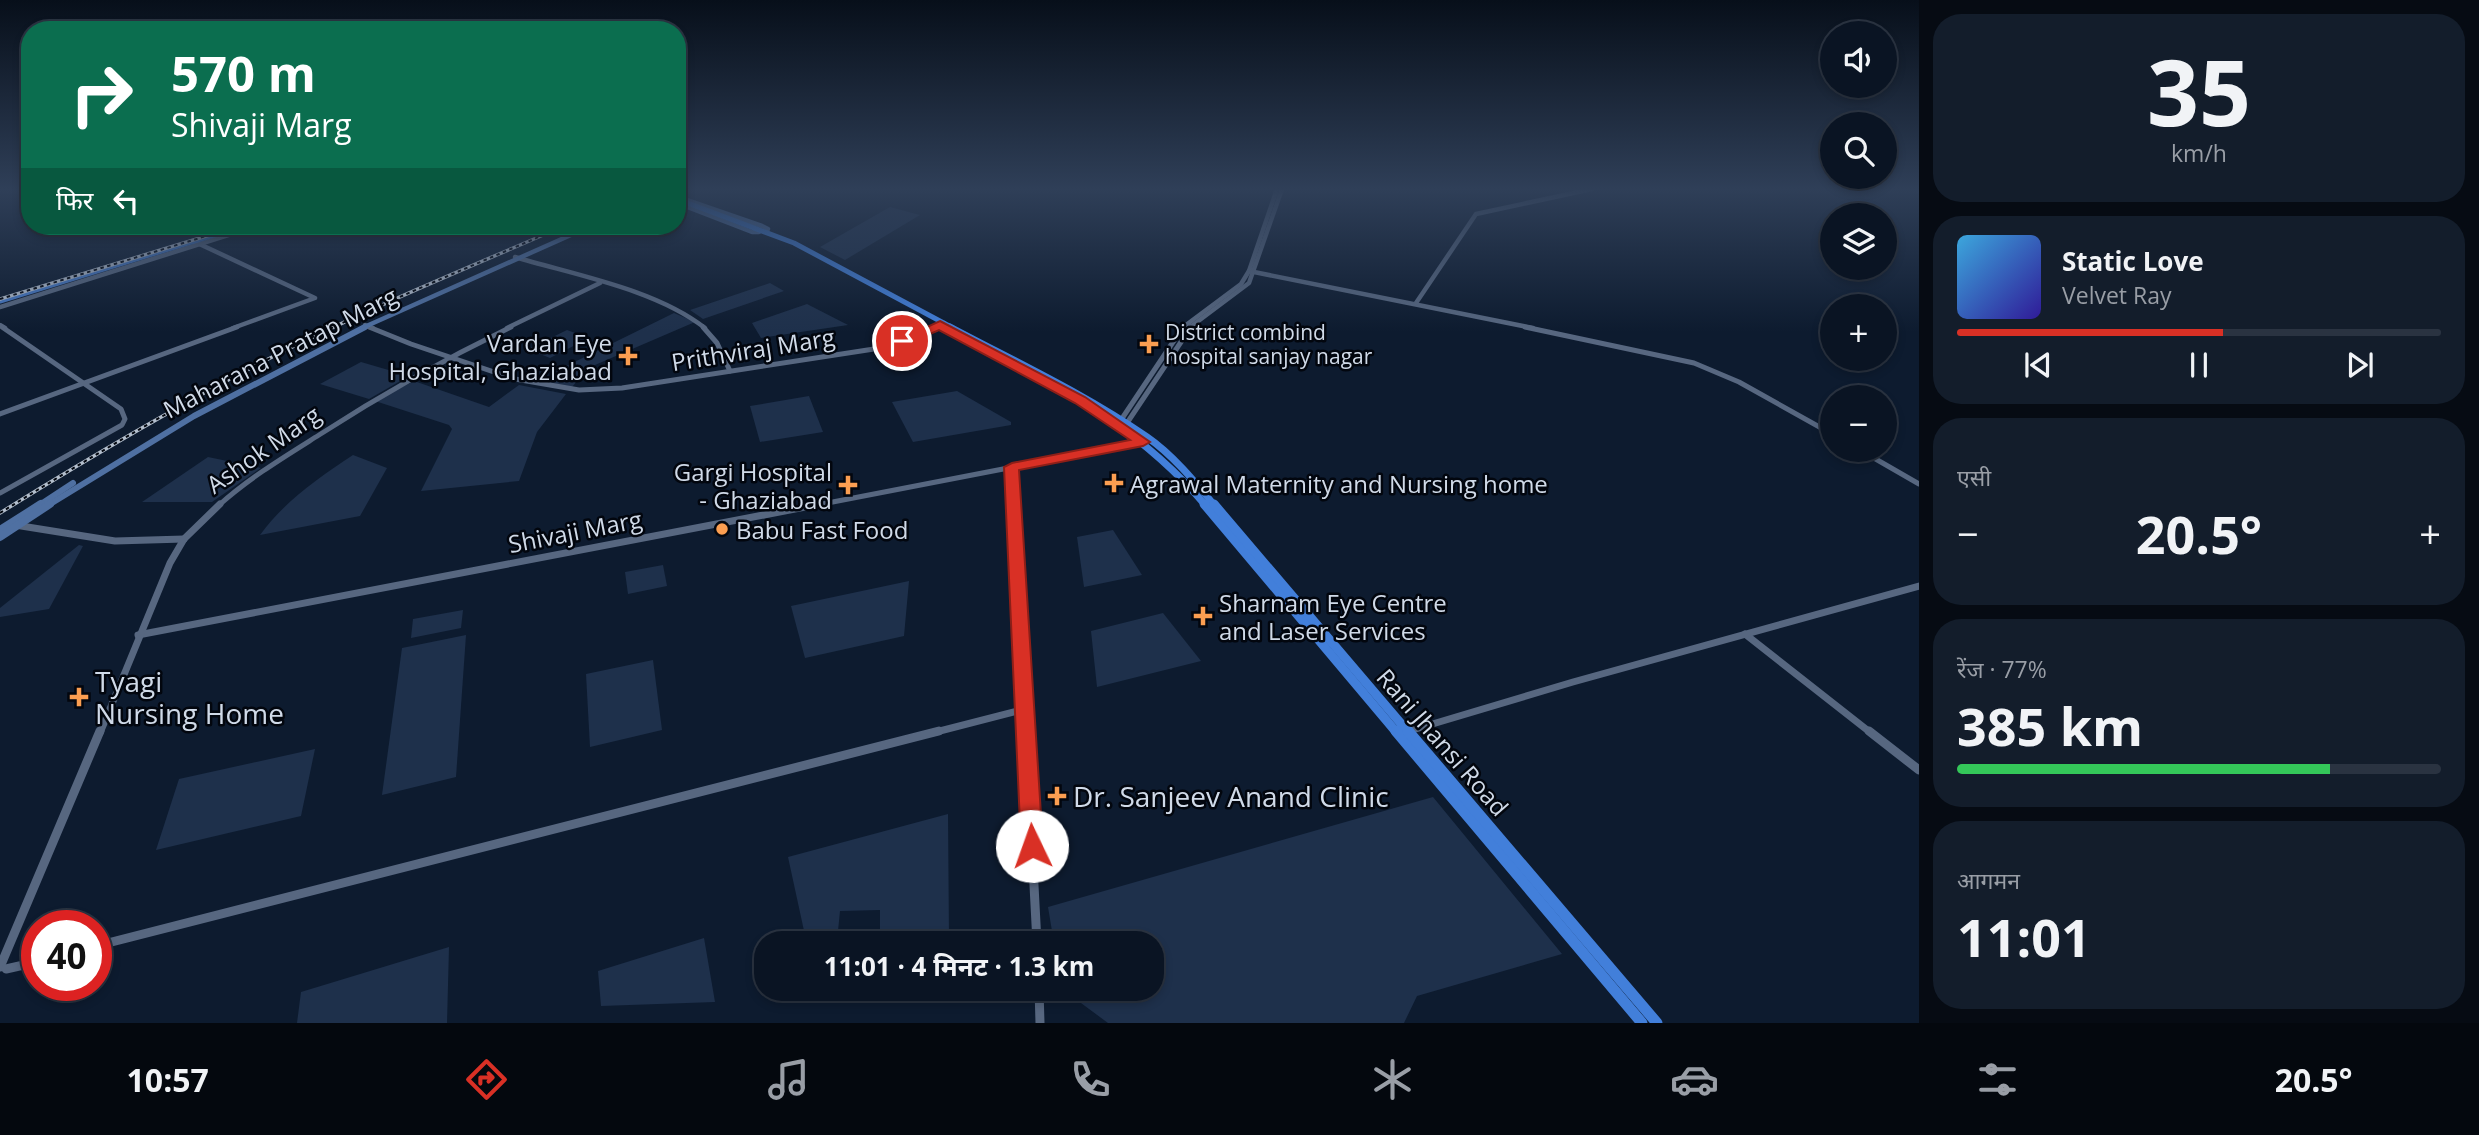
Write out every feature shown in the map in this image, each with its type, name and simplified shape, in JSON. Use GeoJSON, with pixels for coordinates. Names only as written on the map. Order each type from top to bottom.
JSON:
{"type":"FeatureCollection","features":[{"type":"Feature","properties":{"kind":"highway","name":"Rani Jhansi Road"},"geometry":{"type":"LineString","coordinates":[[772,237],[840,269],[1124,421],[1149,438],[1188,475],[1250,554]]}},
{"type":"Feature","properties":{"kind":"highway","name":"Rani Jhansi Road"},"geometry":{"type":"LineString","coordinates":[[774,237],[823,257],[840,269]]}},
{"type":"Feature","properties":{"kind":"highway"},"geometry":{"type":"LineString","coordinates":[[823,257],[832,255]]}},
{"type":"Feature","properties":{"kind":"highway","name":"Rani Jhansi Road"},"geometry":{"type":"LineString","coordinates":[[1076,396],[1143,442],[1181,476],[1657,1023]]}},
{"type":"Feature","properties":{"kind":"highway","name":"Rani Jhansi Road"},"geometry":{"type":"LineString","coordinates":[[1274,582],[1642,1023]]}},
{"type":"Feature","properties":{"kind":"main road"},"geometry":{"type":"LineString","coordinates":[[0,299],[196,237]]}},
{"type":"Feature","properties":{"kind":"main road"},"geometry":{"type":"LineString","coordinates":[[0,299],[213,237]]}},
{"type":"Feature","properties":{"kind":"main road","name":"Maharana Pratap Marg"},"geometry":{"type":"LineString","coordinates":[[517,258],[561,237]]}},
{"type":"Feature","properties":{"kind":"main road","name":"Maharana Pratap Marg"},"geometry":{"type":"LineString","coordinates":[[0,530],[231,394],[367,325],[566,237]]}},
{"type":"Feature","properties":{"kind":"main road","name":"Maharana Pratap Marg"},"geometry":{"type":"LineString","coordinates":[[0,537],[14,524]]}},
{"type":"Feature","properties":{"kind":"street"},"geometry":{"type":"LineString","coordinates":[[0,307],[218,237]]}},
{"type":"Feature","properties":{"kind":"street"},"geometry":{"type":"LineString","coordinates":[[1124,421],[1190,327],[1249,283],[1263,237]]}},
{"type":"Feature","properties":{"kind":"street"},"geometry":{"type":"LineString","coordinates":[[1416,303],[1461,237]]}},
{"type":"Feature","properties":{"kind":"street"},"geometry":{"type":"LineString","coordinates":[[0,414],[315,299],[196,243]]}},
{"type":"Feature","properties":{"kind":"street"},"geometry":{"type":"LineString","coordinates":[[517,258],[600,283],[686,314],[705,327],[730,371]]}},
{"type":"Feature","properties":{"kind":"street"},"geometry":{"type":"LineString","coordinates":[[1252,271],[1416,303],[1709,368],[1820,428]]}},
{"type":"Feature","properties":{"kind":"street","name":"Ashok Marg"},"geometry":{"type":"LineString","coordinates":[[1,970],[82,778],[138,635],[184,539],[218,503],[244,482],[370,402],[449,357],[600,283]]}},
{"type":"Feature","properties":{"kind":"street","name":"Prithviraj Marg"},"geometry":{"type":"LineString","coordinates":[[367,325],[449,357],[531,384],[579,390],[622,388],[883,347],[942,324]]}},
{"type":"Feature","properties":{"kind":"street"},"geometry":{"type":"LineString","coordinates":[[0,325],[121,409],[125,419],[122,425],[0,493]]}},
{"type":"Feature","properties":{"kind":"street","name":"Shivaji Marg"},"geometry":{"type":"LineString","coordinates":[[138,635],[1143,442]]}},
{"type":"Feature","properties":{"kind":"street"},"geometry":{"type":"LineString","coordinates":[[1881,462],[1919,484]]}},
{"type":"Feature","properties":{"kind":"street"},"geometry":{"type":"LineString","coordinates":[[1012,467],[1036,931]]}},
{"type":"Feature","properties":{"kind":"street"},"geometry":{"type":"LineString","coordinates":[[14,524],[104,540],[184,539]]}},
{"type":"Feature","properties":{"kind":"street"},"geometry":{"type":"LineString","coordinates":[[1406,732],[1919,586]]}},
{"type":"Feature","properties":{"kind":"street"},"geometry":{"type":"LineString","coordinates":[[1745,634],[1919,770]]}},
{"type":"Feature","properties":{"kind":"street"},"geometry":{"type":"LineString","coordinates":[[112,942],[1025,709]]}},
{"type":"Feature","properties":{"kind":"street"},"geometry":{"type":"LineString","coordinates":[[1,970],[21,965]]}},
{"type":"Feature","properties":{"kind":"street"},"geometry":{"type":"LineString","coordinates":[[1040,1001],[1041,1023]]}},
{"type":"Feature","properties":{"kind":"shaded area"},"geometry":{"type":"Polygon","coordinates":[[[838,237],[884,237],[845,260],[820,247],[838,237]]]}},
{"type":"Feature","properties":{"kind":"shaded area"},"geometry":{"type":"Polygon","coordinates":[[[770,283],[784,291],[703,319],[690,310],[770,283]]]}},
{"type":"Feature","properties":{"kind":"shaded area"},"geometry":{"type":"Polygon","coordinates":[[[807,304],[848,325],[761,338],[752,323],[807,304]]]}},
{"type":"Feature","properties":{"kind":"shaded area"},"geometry":{"type":"Polygon","coordinates":[[[674,313],[695,322],[588,368],[572,387],[546,382],[553,378],[550,374],[674,313]]]}},
{"type":"Feature","properties":{"kind":"shaded area"},"geometry":{"type":"Polygon","coordinates":[[[567,330],[589,338],[550,358],[528,349],[567,330]]]}},
{"type":"Feature","properties":{"kind":"shaded area"},"geometry":{"type":"Polygon","coordinates":[[[361,362],[409,376],[369,399],[320,384],[361,362]]]}},
{"type":"Feature","properties":{"kind":"shaded area"},"geometry":{"type":"Polygon","coordinates":[[[414,381],[489,407],[519,385],[566,394],[537,432],[519,481],[421,491],[452,429],[449,425],[375,401],[414,381]]]}},
{"type":"Feature","properties":{"kind":"shaded area"},"geometry":{"type":"Polygon","coordinates":[[[957,391],[1011,422],[1011,425],[913,442],[892,402],[957,391]]]}},
{"type":"Feature","properties":{"kind":"shaded area"},"geometry":{"type":"Polygon","coordinates":[[[809,396],[823,432],[760,442],[750,406],[809,396]]]}},
{"type":"Feature","properties":{"kind":"shaded area"},"geometry":{"type":"Polygon","coordinates":[[[353,455],[387,468],[360,516],[260,535],[291,501],[353,455]]]}},
{"type":"Feature","properties":{"kind":"shaded area"},"geometry":{"type":"Polygon","coordinates":[[[208,457],[261,468],[212,502],[142,502],[208,457]]]}},
{"type":"Feature","properties":{"kind":"shaded area"},"geometry":{"type":"Polygon","coordinates":[[[1113,530],[1142,575],[1084,587],[1077,537],[1113,530]]]}},
{"type":"Feature","properties":{"kind":"shaded area"},"geometry":{"type":"Polygon","coordinates":[[[79,545],[83,546],[49,609],[0,617],[0,608],[79,545]]]}},
{"type":"Feature","properties":{"kind":"shaded area"},"geometry":{"type":"Polygon","coordinates":[[[663,565],[667,586],[628,594],[625,572],[663,565]]]}},
{"type":"Feature","properties":{"kind":"shaded area"},"geometry":{"type":"Polygon","coordinates":[[[909,581],[904,636],[805,658],[791,606],[909,581]]]}},
{"type":"Feature","properties":{"kind":"shaded area"},"geometry":{"type":"Polygon","coordinates":[[[463,610],[461,628],[411,638],[413,619],[463,610]]]}},
{"type":"Feature","properties":{"kind":"shaded area"},"geometry":{"type":"Polygon","coordinates":[[[1163,613],[1201,661],[1097,687],[1091,631],[1163,613]]]}},
{"type":"Feature","properties":{"kind":"shaded area"},"geometry":{"type":"Polygon","coordinates":[[[466,635],[456,777],[382,795],[402,648],[466,635]]]}},
{"type":"Feature","properties":{"kind":"shaded area"},"geometry":{"type":"Polygon","coordinates":[[[653,660],[662,730],[590,747],[586,674],[653,660]]]}},
{"type":"Feature","properties":{"kind":"shaded area"},"geometry":{"type":"Polygon","coordinates":[[[315,749],[301,816],[156,850],[179,779],[315,749]]]}},
{"type":"Feature","properties":{"kind":"shaded area"},"geometry":{"type":"Polygon","coordinates":[[[1433,797],[1562,954],[1417,996],[1404,1023],[1108,1023],[1078,1001],[1164,1001],[1164,931],[1052,931],[1048,907],[1433,797]]]}},
{"type":"Feature","properties":{"kind":"shaded area"},"geometry":{"type":"Polygon","coordinates":[[[948,814],[949,931],[880,931],[880,910],[840,911],[838,931],[804,931],[788,857],[948,814]]]}},
{"type":"Feature","properties":{"kind":"shaded area"},"geometry":{"type":"Polygon","coordinates":[[[704,938],[715,1002],[601,1006],[598,971],[704,938]]]}},
{"type":"Feature","properties":{"kind":"shaded area"},"geometry":{"type":"Polygon","coordinates":[[[449,947],[447,1023],[297,1023],[301,992],[449,947]]]}},
{"type":"Feature","properties":{"kind":"railway"},"geometry":{"type":"LineString","coordinates":[[0,299],[204,237]]}},
{"type":"Feature","properties":{"kind":"railway"},"geometry":{"type":"LineString","coordinates":[[0,513],[139,430],[282,352],[539,237]]}},
{"type":"Feature","properties":{"kind":"place","name":"District combind hospital sanjay nagar"},"geometry":{"type":"Point","coordinates":[1149,344]}},
{"type":"Feature","properties":{"kind":"place","name":"Vardan Eye Hospital, Ghaziabad"},"geometry":{"type":"Point","coordinates":[628,356]}},
{"type":"Feature","properties":{"kind":"place","name":"Agrawal Maternity and Nursing home"},"geometry":{"type":"Point","coordinates":[1114,483]}},
{"type":"Feature","properties":{"kind":"place","name":"Gargi Hospital - Ghaziabad"},"geometry":{"type":"Point","coordinates":[848,485]}},
{"type":"Feature","properties":{"kind":"place","name":"Babu Fast Food"},"geometry":{"type":"Point","coordinates":[722,529]}},
{"type":"Feature","properties":{"kind":"place","name":"Sharnam Eye Centre and Laser Services"},"geometry":{"type":"Point","coordinates":[1203,616]}},
{"type":"Feature","properties":{"kind":"place","name":"Tyagi Nursing Home"},"geometry":{"type":"Point","coordinates":[79,697]}},
{"type":"Feature","properties":{"kind":"place","name":"Dr. Sanjeev Anand Clinic"},"geometry":{"type":"Point","coordinates":[1057,796]}},
{"type":"Feature","properties":{"kind":"route"},"geometry":{"type":"LineString","coordinates":[[902,341],[940,325],[1094,408],[1143,442],[1012,467],[1032,846]]}}]}
